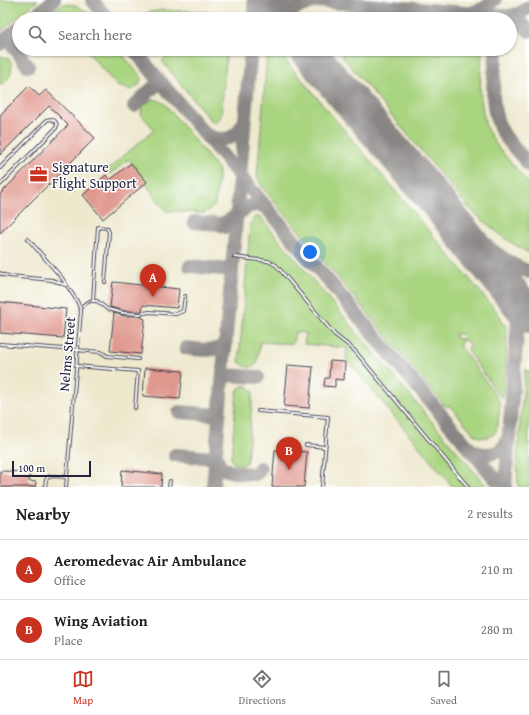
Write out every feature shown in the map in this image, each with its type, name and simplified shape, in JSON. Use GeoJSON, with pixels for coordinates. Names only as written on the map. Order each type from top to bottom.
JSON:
{"type":"FeatureCollection","features":[{"type":"Feature","properties":{"kind":"lane"},"geometry":{"type":"LineString","coordinates":[[0,168],[47,120],[51,119],[55,121],[57,125],[56,128],[0,185]]}},
{"type":"Feature","properties":{"kind":"lane"},"geometry":{"type":"LineString","coordinates":[[94,301],[98,227],[107,228],[109,232],[105,282]]}},
{"type":"Feature","properties":{"kind":"lane","name":"Nelms Street"},"geometry":{"type":"LineString","coordinates":[[28,239],[67,286],[80,307],[81,312],[66,487]]}},
{"type":"Feature","properties":{"kind":"lane"},"geometry":{"type":"LineString","coordinates":[[234,257],[264,260],[276,265],[335,335],[348,344],[468,487]]}},
{"type":"Feature","properties":{"kind":"lane"},"geometry":{"type":"LineString","coordinates":[[0,273],[9,276],[52,280],[67,286]]}},
{"type":"Feature","properties":{"kind":"lane"},"geometry":{"type":"LineString","coordinates":[[80,307],[90,301],[97,301],[107,309],[124,313],[140,314],[149,312],[176,314],[183,311],[185,296]]}},
{"type":"Feature","properties":{"kind":"lane"},"geometry":{"type":"LineString","coordinates":[[0,344],[101,352],[106,356],[138,359]]}},
{"type":"Feature","properties":{"kind":"lane"},"geometry":{"type":"LineString","coordinates":[[76,366],[138,371],[135,408]]}},
{"type":"Feature","properties":{"kind":"lane"},"geometry":{"type":"LineString","coordinates":[[258,411],[328,418],[322,487]]}},
{"type":"Feature","properties":{"kind":"lane"},"geometry":{"type":"LineString","coordinates":[[306,445],[325,447]]}},
{"type":"Feature","properties":{"kind":"lane"},"geometry":{"type":"LineString","coordinates":[[45,487],[48,477],[67,477]]}},
{"type":"Feature","properties":{"kind":"lane"},"geometry":{"type":"LineString","coordinates":[[169,487],[170,481]]}},
{"type":"Feature","properties":{"kind":"green space"},"geometry":{"type":"Polygon","coordinates":[[[0,0],[38,0],[24,12],[12,12],[12,22],[0,32],[0,0]]]}},
{"type":"Feature","properties":{"kind":"green space"},"geometry":{"type":"Polygon","coordinates":[[[64,4],[75,5],[88,12],[52,12],[64,4]]]}},
{"type":"Feature","properties":{"kind":"green space"},"geometry":{"type":"Polygon","coordinates":[[[162,10],[217,12],[149,12],[162,10]]]}},
{"type":"Feature","properties":{"kind":"green space"},"geometry":{"type":"Polygon","coordinates":[[[0,56],[8,58],[12,63],[9,76],[0,86],[0,56]]]}},
{"type":"Feature","properties":{"kind":"green space"},"geometry":{"type":"Polygon","coordinates":[[[91,56],[124,56],[142,78],[138,86],[131,90],[117,86],[91,56]]]}},
{"type":"Feature","properties":{"kind":"green space"},"geometry":{"type":"Polygon","coordinates":[[[168,56],[226,56],[221,116],[219,120],[215,123],[211,121],[162,61],[168,56]]]}},
{"type":"Feature","properties":{"kind":"green space"},"geometry":{"type":"Polygon","coordinates":[[[267,56],[282,56],[498,313],[502,324],[507,326],[506,369],[502,398],[469,353],[468,348],[470,346],[465,340],[462,339],[463,334],[455,334],[455,338],[463,341],[459,345],[500,403],[496,431],[491,436],[477,436],[449,405],[446,407],[263,188],[257,177],[267,56]]]}},
{"type":"Feature","properties":{"kind":"green space"},"geometry":{"type":"Polygon","coordinates":[[[342,56],[482,56],[480,92],[486,127],[498,147],[529,184],[529,253],[490,227],[469,208],[342,56]]]}},
{"type":"Feature","properties":{"kind":"green space"},"geometry":{"type":"Polygon","coordinates":[[[153,99],[165,104],[219,170],[215,204],[211,209],[203,213],[166,211],[129,159],[110,174],[106,171],[154,130],[141,114],[142,107],[153,99]]]}},
{"type":"Feature","properties":{"kind":"green space"},"geometry":{"type":"Polygon","coordinates":[[[255,216],[261,218],[487,487],[453,487],[346,359],[347,348],[304,344],[306,333],[295,332],[293,344],[260,342],[257,364],[255,366],[244,366],[239,362],[250,226],[255,216]]]}},
{"type":"Feature","properties":{"kind":"green space"},"geometry":{"type":"Polygon","coordinates":[[[525,370],[529,371],[529,487],[518,487],[517,459],[525,370]]]}},
{"type":"Feature","properties":{"kind":"green space"},"geometry":{"type":"Polygon","coordinates":[[[242,386],[248,386],[253,392],[247,462],[237,465],[233,463],[231,458],[237,392],[242,386]]]}},
{"type":"Feature","properties":{"kind":"building","name":"Signature Flight Support"},"geometry":{"type":"Polygon","coordinates":[[[29,86],[39,96],[46,90],[95,138],[0,233],[0,194],[68,125],[49,106],[0,155],[0,115],[29,86]]]}},
{"type":"Feature","properties":{"kind":"building"},"geometry":{"type":"Polygon","coordinates":[[[131,163],[147,182],[103,219],[83,195],[106,175],[110,180],[131,163]]]}},
{"type":"Feature","properties":{"kind":"building"},"geometry":{"type":"Polygon","coordinates":[[[113,282],[179,289],[177,308],[143,305],[142,311],[124,311],[110,307],[113,282]]]}},
{"type":"Feature","properties":{"kind":"building"},"geometry":{"type":"Polygon","coordinates":[[[0,302],[66,309],[63,338],[0,333],[0,302]]]}},
{"type":"Feature","properties":{"kind":"building"},"geometry":{"type":"Polygon","coordinates":[[[114,313],[124,316],[142,316],[142,318],[145,319],[141,354],[110,351],[114,313]]]}},
{"type":"Feature","properties":{"kind":"building"},"geometry":{"type":"Polygon","coordinates":[[[330,361],[345,362],[344,380],[335,379],[335,387],[324,386],[325,378],[329,378],[330,361]]]}},
{"type":"Feature","properties":{"kind":"building"},"geometry":{"type":"Polygon","coordinates":[[[288,365],[313,367],[309,408],[284,406],[288,365]]]}},
{"type":"Feature","properties":{"kind":"building"},"geometry":{"type":"Polygon","coordinates":[[[145,368],[183,371],[180,399],[143,396],[145,368]]]}},
{"type":"Feature","properties":{"kind":"building"},"geometry":{"type":"Polygon","coordinates":[[[275,450],[307,452],[304,487],[272,487],[275,450]]]}},
{"type":"Feature","properties":{"kind":"building"},"geometry":{"type":"Polygon","coordinates":[[[122,470],[162,474],[161,487],[121,487],[122,470]]]}},
{"type":"Feature","properties":{"kind":"building"},"geometry":{"type":"Polygon","coordinates":[[[0,471],[30,472],[29,481],[36,482],[35,487],[0,487],[0,471]]]}},
{"type":"Feature","properties":{"kind":"taxiway"},"geometry":{"type":"LineString","coordinates":[[39,12],[54,0]]}},
{"type":"Feature","properties":{"kind":"taxiway"},"geometry":{"type":"LineString","coordinates":[[92,0],[102,12]]}},
{"type":"Feature","properties":{"kind":"taxiway"},"geometry":{"type":"LineString","coordinates":[[254,12],[255,0]]}},
{"type":"Feature","properties":{"kind":"taxiway"},"geometry":{"type":"LineString","coordinates":[[304,0],[455,12]]}},
{"type":"Feature","properties":{"kind":"taxiway"},"geometry":{"type":"LineString","coordinates":[[473,12],[483,9],[495,0]]}},
{"type":"Feature","properties":{"kind":"taxiway"},"geometry":{"type":"LineString","coordinates":[[288,12],[316,1]]}},
{"type":"Feature","properties":{"kind":"taxiway"},"geometry":{"type":"LineString","coordinates":[[517,14],[529,7]]}},
{"type":"Feature","properties":{"kind":"taxiway"},"geometry":{"type":"LineString","coordinates":[[517,21],[529,31]]}},
{"type":"Feature","properties":{"kind":"taxiway"},"geometry":{"type":"LineString","coordinates":[[0,44],[12,34]]}},
{"type":"Feature","properties":{"kind":"taxiway"},"geometry":{"type":"LineString","coordinates":[[7,38],[12,45]]}},
{"type":"Feature","properties":{"kind":"taxiway"},"geometry":{"type":"LineString","coordinates":[[20,56],[28,66]]}},
{"type":"Feature","properties":{"kind":"taxiway"},"geometry":{"type":"LineString","coordinates":[[139,56],[502,487]]}},
{"type":"Feature","properties":{"kind":"taxiway"},"geometry":{"type":"LineString","coordinates":[[213,487],[250,56]]}},
{"type":"Feature","properties":{"kind":"taxiway"},"geometry":{"type":"LineString","coordinates":[[496,56],[493,94],[499,126],[505,136],[529,165]]}},
{"type":"Feature","properties":{"kind":"taxiway"},"geometry":{"type":"LineString","coordinates":[[134,106],[160,81]]}},
{"type":"Feature","properties":{"kind":"taxiway"},"geometry":{"type":"LineString","coordinates":[[204,133],[216,138],[229,138],[237,133],[244,122]]}},
{"type":"Feature","properties":{"kind":"taxiway"},"geometry":{"type":"LineString","coordinates":[[438,203],[483,244],[512,264],[529,272]]}},
{"type":"Feature","properties":{"kind":"taxiway"},"geometry":{"type":"LineString","coordinates":[[219,224],[232,219],[253,205],[260,205],[267,208]]}},
{"type":"Feature","properties":{"kind":"taxiway"},"geometry":{"type":"LineString","coordinates":[[194,222],[219,224],[226,227]]}},
{"type":"Feature","properties":{"kind":"taxiway"},"geometry":{"type":"LineString","coordinates":[[190,266],[232,270]]}},
{"type":"Feature","properties":{"kind":"taxiway"},"geometry":{"type":"LineString","coordinates":[[505,487],[518,320],[517,312],[507,290]]}},
{"type":"Feature","properties":{"kind":"taxiway"},"geometry":{"type":"LineString","coordinates":[[186,348],[205,350],[216,349],[223,345],[226,339]]}},
{"type":"Feature","properties":{"kind":"taxiway"},"geometry":{"type":"LineString","coordinates":[[223,375],[258,377]]}},
{"type":"Feature","properties":{"kind":"taxiway"},"geometry":{"type":"LineString","coordinates":[[179,412],[219,415]]}},
{"type":"Feature","properties":{"kind":"taxiway"},"geometry":{"type":"LineString","coordinates":[[470,449],[476,452],[488,454],[494,453],[503,447],[507,442],[509,435]]}},
{"type":"Feature","properties":{"kind":"taxiway"},"geometry":{"type":"LineString","coordinates":[[216,454],[221,466],[230,472],[255,474],[260,468]]}},
{"type":"Feature","properties":{"kind":"taxiway"},"geometry":{"type":"LineString","coordinates":[[175,455],[215,458]]}},
{"type":"Feature","properties":{"kind":"runway"},"geometry":{"type":"LineString","coordinates":[[265,0],[275,12]]}},
{"type":"Feature","properties":{"kind":"runway"},"geometry":{"type":"LineString","coordinates":[[312,56],[438,203],[529,315]]}},
{"type":"Feature","properties":{"kind":"place","name":"Signature Flight Support"},"geometry":{"type":"Point","coordinates":[39,175]}},
{"type":"Feature","properties":{"kind":"place","name":"Aeromedevac Air Ambulance"},"geometry":{"type":"Point","coordinates":[153,297]}},
{"type":"Feature","properties":{"kind":"place","name":"Wing Aviation"},"geometry":{"type":"Point","coordinates":[289,470]}}]}
